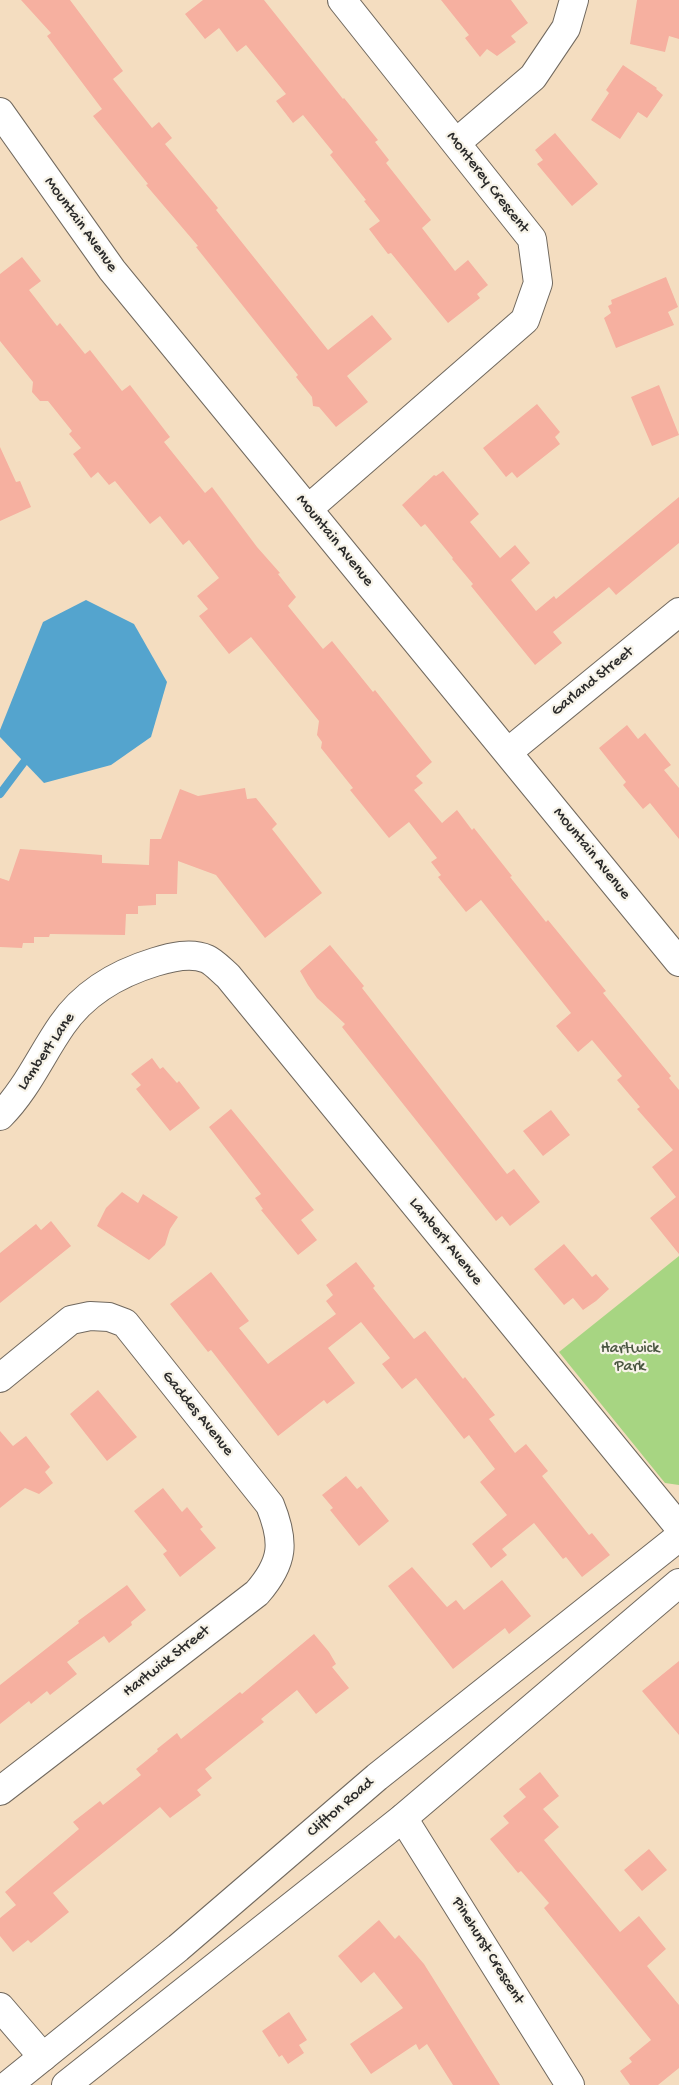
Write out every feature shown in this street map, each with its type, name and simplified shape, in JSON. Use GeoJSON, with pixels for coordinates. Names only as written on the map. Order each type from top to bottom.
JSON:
{"type":"FeatureCollection","features":[{"type":"Feature","properties":{"kind":"street","name":"Monterey Crescent"},"geometry":{"type":"LineString","coordinates":[[308,510],[524,320],[538,283],[532,239],[342,0]]}},
{"type":"Feature","properties":{"kind":"street"},"geometry":{"type":"LineString","coordinates":[[456,143],[533,77],[566,28],[574,0]]}},
{"type":"Feature","properties":{"kind":"street","name":"Mountain Avenue"},"geometry":{"type":"LineString","coordinates":[[0,112],[112,270],[679,962]]}},
{"type":"Feature","properties":{"kind":"street"},"geometry":{"type":"LineString","coordinates":[[0,138],[26,150]]}},
{"type":"Feature","properties":{"kind":"street","name":"Garland Street"},"geometry":{"type":"LineString","coordinates":[[508,752],[679,612]]}},
{"type":"Feature","properties":{"kind":"street","name":"Lambert Lane"},"geometry":{"type":"LineString","coordinates":[[0,1116],[29,1080],[63,1023],[92,993],[134,968],[169,958],[191,955],[208,959]]}},
{"type":"Feature","properties":{"kind":"street","name":"Lambert Avenue"},"geometry":{"type":"LineString","coordinates":[[208,959],[228,976],[679,1527]]}},
{"type":"Feature","properties":{"kind":"street","name":"Gaddes Avenue"},"geometry":{"type":"LineString","coordinates":[[0,1378],[71,1320],[90,1316],[109,1317],[125,1323],[270,1505]]}},
{"type":"Feature","properties":{"kind":"street","name":"Hartwick Street"},"geometry":{"type":"LineString","coordinates":[[0,1791],[257,1592],[267,1581],[277,1564],[281,1549],[278,1524],[270,1505]]}},
{"type":"Feature","properties":{"kind":"street","name":"Clifton Road"},"geometry":{"type":"LineString","coordinates":[[8,2085],[178,1948],[377,1777],[679,1537]]}},
{"type":"Feature","properties":{"kind":"street"},"geometry":{"type":"LineString","coordinates":[[66,2085],[403,1818],[679,1583]]}},
{"type":"Feature","properties":{"kind":"street","name":"Pinehurst Crescent"},"geometry":{"type":"LineString","coordinates":[[403,1818],[570,2085]]}},
{"type":"Feature","properties":{"kind":"street"},"geometry":{"type":"LineString","coordinates":[[0,2007],[43,2057]]}},
{"type":"Feature","properties":{"kind":"green space","name":"Hartwick Park"},"geometry":{"type":"Polygon","coordinates":[[[679,1256],[679,1485],[665,1483],[559,1352],[679,1256]]]}},
{"type":"Feature","properties":{"kind":"water"},"geometry":{"type":"Polygon","coordinates":[[[86,600],[134,624],[167,682],[151,737],[111,765],[44,783],[0,737],[0,730],[43,622],[86,600]]]}},
{"type":"Feature","properties":{"kind":"building"},"geometry":{"type":"Polygon","coordinates":[[[21,0],[70,0],[123,71],[113,79],[152,128],[159,122],[172,138],[165,144],[218,208],[216,210],[328,350],[372,315],[392,339],[347,376],[368,402],[336,427],[319,407],[313,406],[312,397],[296,377],[298,375],[196,247],[198,246],[146,185],[148,184],[93,116],[102,109],[47,36],[51,33],[21,0]]]}},
{"type":"Feature","properties":{"kind":"building"},"geometry":{"type":"Polygon","coordinates":[[[203,0],[264,0],[378,140],[375,142],[389,160],[386,163],[431,220],[422,228],[455,271],[468,260],[488,285],[477,294],[480,298],[448,323],[391,253],[388,254],[369,229],[380,221],[364,201],[366,200],[330,155],[333,152],[303,115],[293,123],[276,101],[286,94],[246,45],[237,52],[219,28],[205,39],[185,14],[203,0]]]}},
{"type":"Feature","properties":{"kind":"building"},"geometry":{"type":"Polygon","coordinates":[[[441,0],[511,0],[528,23],[511,36],[516,42],[497,56],[487,49],[480,57],[465,38],[469,35],[441,0]]]}},
{"type":"Feature","properties":{"kind":"building"},"geometry":{"type":"Polygon","coordinates":[[[637,0],[679,0],[679,39],[669,36],[665,52],[630,44],[637,0]]]}},
{"type":"Feature","properties":{"kind":"building"},"geometry":{"type":"Polygon","coordinates":[[[623,65],[657,88],[663,95],[647,118],[638,112],[620,139],[591,120],[609,93],[606,90],[623,65]]]}},
{"type":"Feature","properties":{"kind":"building"},"geometry":{"type":"Polygon","coordinates":[[[555,133],[598,184],[572,206],[537,164],[543,160],[535,150],[555,133]]]}},
{"type":"Feature","properties":{"kind":"building"},"geometry":{"type":"Polygon","coordinates":[[[22,257],[41,281],[29,290],[57,326],[60,323],[85,354],[90,350],[122,391],[130,385],[170,437],[164,442],[205,493],[212,487],[257,547],[280,573],[278,574],[296,597],[288,606],[323,649],[332,641],[373,692],[375,690],[432,762],[416,776],[423,783],[414,790],[442,823],[457,810],[472,830],[474,828],[512,876],[510,877],[606,991],[603,993],[671,1076],[669,1078],[679,1090],[679,1254],[650,1218],[676,1197],[652,1167],[673,1150],[637,1109],[640,1107],[617,1080],[622,1076],[592,1040],[578,1052],[556,1026],[571,1013],[481,900],[466,912],[438,877],[441,875],[431,862],[437,858],[409,822],[389,838],[350,790],[353,788],[321,748],[322,742],[317,735],[319,721],[251,637],[229,654],[199,616],[208,609],[197,596],[219,578],[189,540],[183,545],[160,516],[150,524],[115,481],[109,485],[98,472],[91,478],[73,454],[81,448],[69,434],[72,431],[48,401],[40,401],[32,392],[33,382],[0,341],[0,274],[22,257]]]}},
{"type":"Feature","properties":{"kind":"building"},"geometry":{"type":"Polygon","coordinates":[[[666,277],[678,307],[668,312],[674,325],[616,348],[604,318],[611,313],[608,306],[612,304],[611,300],[666,277]]]}},
{"type":"Feature","properties":{"kind":"building"},"geometry":{"type":"Polygon","coordinates":[[[659,385],[679,435],[652,446],[631,397],[659,385]]]}},
{"type":"Feature","properties":{"kind":"building"},"geometry":{"type":"Polygon","coordinates":[[[537,404],[560,432],[555,437],[560,444],[517,478],[512,472],[506,477],[483,448],[537,404]]]}},
{"type":"Feature","properties":{"kind":"building"},"geometry":{"type":"Polygon","coordinates":[[[0,447],[16,482],[20,481],[31,507],[0,521],[0,447]]]}},
{"type":"Feature","properties":{"kind":"building"},"geometry":{"type":"Polygon","coordinates":[[[443,471],[479,514],[470,522],[500,558],[515,545],[530,563],[511,580],[536,611],[554,596],[556,599],[679,497],[679,543],[616,595],[609,587],[553,632],[562,643],[535,665],[471,586],[473,584],[425,524],[421,527],[402,505],[434,475],[436,476],[443,471]]]}},
{"type":"Feature","properties":{"kind":"building"},"geometry":{"type":"Polygon","coordinates":[[[627,725],[638,739],[645,733],[671,765],[664,770],[679,788],[679,839],[650,803],[643,809],[623,785],[626,782],[599,748],[627,725]]]}},
{"type":"Feature","properties":{"kind":"building"},"geometry":{"type":"Polygon","coordinates":[[[245,788],[247,799],[256,798],[277,824],[272,829],[322,893],[265,938],[216,875],[178,861],[177,894],[156,894],[156,905],[138,906],[138,914],[126,914],[125,935],[50,934],[49,937],[34,937],[34,943],[23,943],[22,948],[0,947],[0,878],[9,881],[20,849],[102,855],[102,863],[149,865],[150,839],[161,839],[180,789],[198,796],[245,788]]]}},
{"type":"Feature","properties":{"kind":"building"},"geometry":{"type":"Polygon","coordinates":[[[330,945],[364,986],[362,988],[507,1174],[514,1169],[540,1202],[510,1226],[502,1216],[496,1221],[342,1027],[345,1024],[317,998],[308,985],[300,971],[330,945]]]}},
{"type":"Feature","properties":{"kind":"building"},"geometry":{"type":"Polygon","coordinates":[[[152,1058],[160,1069],[163,1067],[177,1083],[179,1081],[200,1108],[170,1131],[136,1089],[141,1085],[131,1074],[152,1058]]]}},
{"type":"Feature","properties":{"kind":"building"},"geometry":{"type":"Polygon","coordinates":[[[231,1109],[314,1210],[301,1220],[317,1240],[298,1255],[261,1210],[263,1209],[255,1198],[261,1194],[209,1127],[231,1109]]]}},
{"type":"Feature","properties":{"kind":"building"},"geometry":{"type":"Polygon","coordinates":[[[551,1110],[570,1135],[543,1156],[523,1131],[551,1110]]]}},
{"type":"Feature","properties":{"kind":"building"},"geometry":{"type":"Polygon","coordinates":[[[122,1192],[138,1203],[143,1194],[178,1217],[170,1229],[165,1245],[149,1260],[97,1226],[106,1208],[122,1192]]]}},
{"type":"Feature","properties":{"kind":"building"},"geometry":{"type":"Polygon","coordinates":[[[51,1221],[71,1246],[0,1303],[0,1253],[36,1224],[41,1230],[51,1221]]]}},
{"type":"Feature","properties":{"kind":"building"},"geometry":{"type":"Polygon","coordinates":[[[564,1244],[592,1277],[596,1274],[609,1289],[583,1310],[573,1298],[564,1305],[534,1269],[564,1244]]]}},
{"type":"Feature","properties":{"kind":"building"},"geometry":{"type":"Polygon","coordinates":[[[356,1262],[375,1286],[373,1288],[414,1339],[425,1331],[463,1379],[465,1377],[495,1415],[489,1419],[515,1453],[526,1444],[548,1471],[542,1476],[589,1535],[592,1533],[610,1555],[582,1577],[566,1557],[563,1559],[534,1523],[502,1549],[507,1555],[491,1568],[472,1544],[507,1515],[480,1482],[495,1469],[469,1435],[464,1439],[416,1378],[402,1389],[382,1364],[390,1358],[361,1322],[328,1348],[355,1383],[327,1404],[324,1400],[278,1436],[211,1350],[208,1352],[170,1304],[211,1272],[249,1321],[239,1328],[268,1364],[336,1314],[326,1301],[333,1295],[326,1285],[356,1262]]]}},
{"type":"Feature","properties":{"kind":"building"},"geometry":{"type":"Polygon","coordinates":[[[98,1390],[137,1437],[107,1461],[70,1414],[98,1390]]]}},
{"type":"Feature","properties":{"kind":"building"},"geometry":{"type":"Polygon","coordinates":[[[0,1431],[13,1446],[26,1436],[50,1467],[45,1472],[53,1483],[39,1494],[25,1488],[0,1508],[0,1431]]]}},
{"type":"Feature","properties":{"kind":"building"},"geometry":{"type":"Polygon","coordinates":[[[346,1476],[357,1489],[361,1486],[389,1521],[359,1546],[330,1510],[333,1508],[322,1495],[346,1476]]]}},
{"type":"Feature","properties":{"kind":"building"},"geometry":{"type":"Polygon","coordinates":[[[163,1488],[182,1512],[187,1507],[203,1527],[200,1529],[216,1548],[180,1577],[163,1554],[167,1551],[134,1511],[163,1488]]]}},
{"type":"Feature","properties":{"kind":"building"},"geometry":{"type":"Polygon","coordinates":[[[412,1567],[447,1607],[456,1600],[464,1610],[502,1580],[531,1616],[509,1634],[505,1628],[453,1669],[388,1586],[412,1567]]]}},
{"type":"Feature","properties":{"kind":"building"},"geometry":{"type":"Polygon","coordinates":[[[127,1585],[146,1610],[131,1622],[132,1625],[109,1643],[104,1636],[67,1662],[77,1674],[50,1695],[47,1691],[31,1704],[29,1701],[0,1724],[0,1685],[79,1623],[78,1621],[127,1585]]]}},
{"type":"Feature","properties":{"kind":"building"},"geometry":{"type":"Polygon","coordinates":[[[314,1634],[336,1664],[332,1667],[349,1688],[316,1714],[297,1690],[261,1719],[264,1722],[205,1769],[212,1778],[197,1790],[201,1795],[170,1818],[160,1807],[53,1893],[69,1912],[31,1943],[28,1940],[13,1952],[0,1936],[0,1918],[16,1905],[5,1892],[79,1829],[73,1822],[100,1801],[103,1805],[141,1775],[136,1769],[158,1751],[157,1749],[177,1733],[181,1739],[240,1692],[242,1694],[314,1634]]]}},
{"type":"Feature","properties":{"kind":"building"},"geometry":{"type":"Polygon","coordinates":[[[679,1661],[679,1735],[642,1691],[679,1661]]]}},
{"type":"Feature","properties":{"kind":"building"},"geometry":{"type":"Polygon","coordinates":[[[540,1772],[559,1796],[543,1809],[559,1827],[544,1840],[620,1932],[639,1916],[666,1949],[647,1966],[679,2005],[679,2068],[658,2085],[630,2085],[620,2071],[632,2062],[629,2058],[651,2040],[544,1908],[549,1903],[521,1871],[518,1873],[490,1839],[509,1823],[503,1816],[526,1797],[519,1789],[540,1772]]]}},
{"type":"Feature","properties":{"kind":"building"},"geometry":{"type":"Polygon","coordinates":[[[649,1849],[667,1870],[642,1891],[624,1870],[649,1849]]]}},
{"type":"Feature","properties":{"kind":"building"},"geometry":{"type":"Polygon","coordinates":[[[379,1920],[395,1939],[399,1935],[424,1964],[500,2085],[453,2085],[427,2044],[419,2050],[416,2044],[371,2074],[350,2044],[403,2008],[374,1972],[361,1983],[338,1956],[379,1920]]]}},
{"type":"Feature","properties":{"kind":"building"},"geometry":{"type":"Polygon","coordinates":[[[289,2012],[307,2040],[299,2045],[304,2053],[288,2064],[282,2055],[279,2057],[262,2031],[289,2012]]]}},
{"type":"Feature","properties":{"kind":"waterway"},"geometry":{"type":"LineString","coordinates":[[0,794],[24,762]]}}]}
